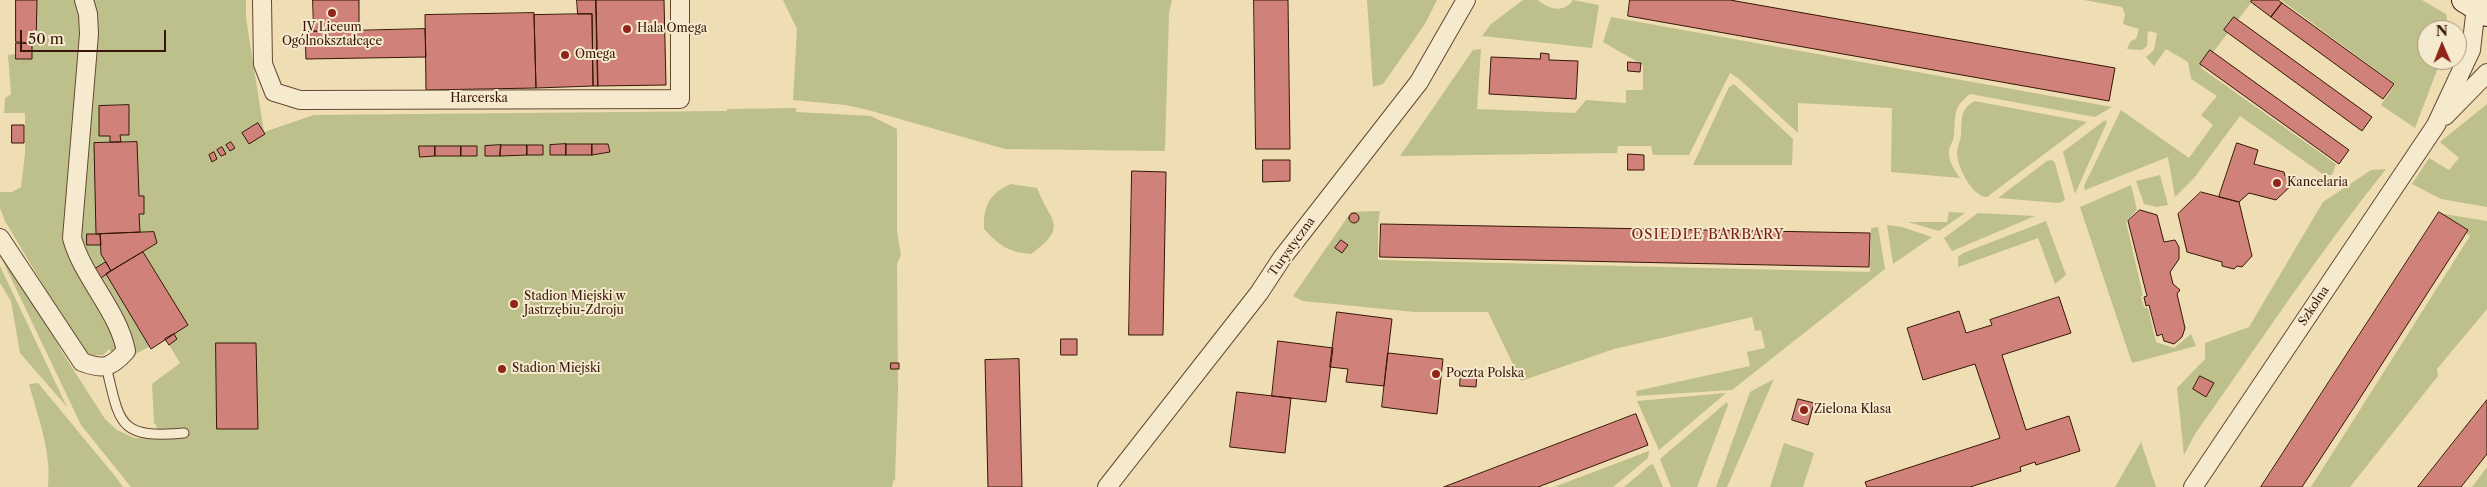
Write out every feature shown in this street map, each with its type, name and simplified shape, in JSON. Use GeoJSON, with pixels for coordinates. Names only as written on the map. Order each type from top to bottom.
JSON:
{"type":"FeatureCollection","features":[{"type":"Feature","properties":{"kind":"street"},"geometry":{"type":"LineString","coordinates":[[0,238],[82,362],[96,368],[115,364],[126,351],[123,336],[77,256],[72,238],[89,34],[88,14],[84,0]]}},
{"type":"Feature","properties":{"kind":"street","name":"Harcerska"},"geometry":{"type":"LineString","coordinates":[[262,0],[263,64],[274,92],[300,100],[680,99],[680,0]]}},
{"type":"Feature","properties":{"kind":"street","name":"Turystyczna"},"geometry":{"type":"LineString","coordinates":[[1107,487],[1259,293],[1282,258],[1419,82],[1466,0]]}},
{"type":"Feature","properties":{"kind":"street","name":"Szkolna"},"geometry":{"type":"LineString","coordinates":[[2193,487],[2436,125],[2471,50],[2476,7]]}},
{"type":"Feature","properties":{"kind":"street","name":"Szkolna"},"geometry":{"type":"LineString","coordinates":[[2436,125],[2487,73]]}},
{"type":"Feature","properties":{"kind":"lane"},"geometry":{"type":"LineString","coordinates":[[106,366],[119,416],[132,429],[143,434],[184,434]]}},
{"type":"Feature","properties":{"kind":"green space"},"geometry":{"type":"Polygon","coordinates":[[[37,0],[246,0],[246,18],[264,132],[314,115],[727,111],[727,109],[796,108],[796,112],[871,116],[897,129],[897,231],[901,255],[897,264],[898,390],[895,480],[892,487],[131,487],[81,425],[0,255],[0,246],[64,355],[105,419],[117,430],[134,438],[158,439],[156,424],[154,424],[152,384],[180,363],[165,338],[119,363],[109,349],[103,355],[90,355],[80,347],[5,221],[0,208],[0,192],[12,192],[21,187],[25,154],[25,113],[4,113],[5,98],[11,94],[8,55],[31,52],[31,37],[37,37],[37,0]]]}},
{"type":"Feature","properties":{"kind":"green space"},"geometry":{"type":"Polygon","coordinates":[[[783,0],[1172,0],[1169,13],[1165,151],[1005,149],[868,110],[846,105],[793,100],[797,29],[783,0]]]}},
{"type":"Feature","properties":{"kind":"green space"},"geometry":{"type":"Polygon","coordinates":[[[1367,0],[1437,0],[1425,24],[1383,84],[1373,87],[1367,0]]]}},
{"type":"Feature","properties":{"kind":"green space"},"geometry":{"type":"Polygon","coordinates":[[[1523,0],[1538,0],[1556,9],[1565,7],[1573,0],[1599,5],[1592,48],[1482,36],[1491,24],[1523,0]]]}},
{"type":"Feature","properties":{"kind":"green space"},"geometry":{"type":"Polygon","coordinates":[[[2084,0],[2253,0],[2201,68],[2336,164],[2332,175],[2324,175],[2240,116],[2194,178],[2175,197],[2168,157],[2085,190],[2084,186],[2121,110],[2189,158],[2213,125],[2201,115],[2217,96],[2191,79],[2188,62],[2166,49],[2154,66],[2146,57],[2154,50],[2157,33],[2148,31],[2147,46],[2142,50],[2127,49],[2131,41],[2136,39],[2139,29],[2123,24],[2125,14],[2122,7],[2084,0]]]}},
{"type":"Feature","properties":{"kind":"green space"},"geometry":{"type":"Polygon","coordinates":[[[2281,0],[2422,0],[2446,14],[2447,20],[2417,20],[2417,70],[2437,70],[2415,128],[2381,105],[2395,84],[2281,0]]]}},
{"type":"Feature","properties":{"kind":"green space"},"geometry":{"type":"Polygon","coordinates":[[[1611,17],[2112,107],[2095,117],[1970,94],[1960,104],[1956,112],[1954,137],[1949,150],[1950,161],[1960,178],[1891,172],[1892,108],[1798,103],[1798,133],[1738,78],[1730,73],[1689,155],[1653,155],[1651,146],[1618,146],[1617,153],[1400,156],[1473,50],[1481,49],[1477,109],[1575,113],[1586,100],[1626,103],[1626,90],[1643,90],[1643,65],[1603,42],[1611,17]]]}},
{"type":"Feature","properties":{"kind":"green space"},"geometry":{"type":"Polygon","coordinates":[[[1734,84],[1793,139],[1792,165],[1693,165],[1729,87],[1734,84]]]}},
{"type":"Feature","properties":{"kind":"green space"},"geometry":{"type":"Polygon","coordinates":[[[1974,101],[2087,122],[1987,197],[1981,196],[1966,180],[1958,159],[1957,150],[1964,111],[1974,101]]]}},
{"type":"Feature","properties":{"kind":"green space"},"geometry":{"type":"Polygon","coordinates":[[[2487,104],[2487,207],[2441,199],[2412,184],[2429,158],[2449,170],[2459,158],[2440,142],[2487,104]]]}},
{"type":"Feature","properties":{"kind":"green space"},"geometry":{"type":"Polygon","coordinates":[[[2105,120],[2107,122],[2075,194],[2063,152],[2105,120]]]}},
{"type":"Feature","properties":{"kind":"green space"},"geometry":{"type":"Polygon","coordinates":[[[2052,160],[2055,163],[2065,200],[2059,203],[1998,198],[2047,161],[2052,160]]]}},
{"type":"Feature","properties":{"kind":"green space"},"geometry":{"type":"Polygon","coordinates":[[[2386,169],[2336,234],[2289,300],[2195,434],[2184,455],[2177,388],[2205,359],[2205,343],[2249,327],[2323,202],[2371,170],[2386,169]]]}},
{"type":"Feature","properties":{"kind":"green space"},"geometry":{"type":"Polygon","coordinates":[[[2160,175],[2168,205],[2157,207],[2144,204],[2136,181],[2160,175]]]}},
{"type":"Feature","properties":{"kind":"green space"},"geometry":{"type":"Polygon","coordinates":[[[1011,184],[1037,188],[1054,223],[1050,237],[1031,254],[1010,250],[995,240],[984,229],[985,214],[989,201],[998,192],[1011,184]]]}},
{"type":"Feature","properties":{"kind":"green space"},"geometry":{"type":"Polygon","coordinates":[[[2131,185],[2137,210],[2126,222],[2143,295],[2141,297],[2144,307],[2148,308],[2156,342],[2174,348],[2191,334],[2196,346],[2132,363],[2080,207],[2131,185]]]}},
{"type":"Feature","properties":{"kind":"green space"},"geometry":{"type":"Polygon","coordinates":[[[1380,211],[1378,260],[1870,272],[1871,228],[1878,227],[1885,269],[1732,390],[1637,396],[1636,391],[1750,366],[1747,352],[1765,348],[1761,330],[1755,331],[1752,317],[1614,349],[1521,381],[1488,312],[1415,312],[1303,301],[1293,296],[1351,212],[1380,211]]]}},
{"type":"Feature","properties":{"kind":"green space"},"geometry":{"type":"Polygon","coordinates":[[[1949,212],[1965,213],[1939,231],[1908,222],[1947,222],[1949,212]]]}},
{"type":"Feature","properties":{"kind":"green space"},"geometry":{"type":"Polygon","coordinates":[[[1978,213],[2035,216],[1952,251],[1944,238],[1978,213]]]}},
{"type":"Feature","properties":{"kind":"green space"},"geometry":{"type":"Polygon","coordinates":[[[2438,213],[2487,221],[2487,309],[2437,369],[2438,376],[2350,487],[2311,487],[2470,236],[2438,213]]]}},
{"type":"Feature","properties":{"kind":"green space"},"geometry":{"type":"Polygon","coordinates":[[[2046,221],[2066,275],[2055,284],[2038,238],[1958,267],[1958,257],[1963,253],[2046,221]]]}},
{"type":"Feature","properties":{"kind":"green space"},"geometry":{"type":"Polygon","coordinates":[[[1887,225],[1902,227],[1932,237],[1893,264],[1887,225]]]}},
{"type":"Feature","properties":{"kind":"green space"},"geometry":{"type":"Polygon","coordinates":[[[0,266],[67,407],[20,353],[11,301],[0,283],[0,266]]]}},
{"type":"Feature","properties":{"kind":"green space"},"geometry":{"type":"Polygon","coordinates":[[[1774,379],[1727,487],[1716,487],[1750,392],[1774,379]]]}},
{"type":"Feature","properties":{"kind":"green space"},"geometry":{"type":"Polygon","coordinates":[[[38,383],[123,487],[48,487],[49,474],[46,448],[29,384],[38,383]]]}},
{"type":"Feature","properties":{"kind":"green space"},"geometry":{"type":"Polygon","coordinates":[[[1726,393],[1659,450],[1637,401],[1726,393]]]}},
{"type":"Feature","properties":{"kind":"green space"},"geometry":{"type":"Polygon","coordinates":[[[1727,402],[1728,405],[1697,487],[1671,487],[1660,459],[1727,402]]]}},
{"type":"Feature","properties":{"kind":"green space"},"geometry":{"type":"Polygon","coordinates":[[[2141,442],[2156,487],[2115,487],[2141,442]]]}},
{"type":"Feature","properties":{"kind":"green space"},"geometry":{"type":"Polygon","coordinates":[[[1784,443],[1814,453],[1803,487],[1770,487],[1784,443]]]}},
{"type":"Feature","properties":{"kind":"green space"},"geometry":{"type":"Polygon","coordinates":[[[1649,451],[1648,458],[1613,487],[1554,487],[1649,451]]]}},
{"type":"Feature","properties":{"kind":"green space"},"geometry":{"type":"Polygon","coordinates":[[[1653,464],[1663,487],[1624,487],[1650,465],[1653,464]]]}},
{"type":"Feature","properties":{"kind":"green space"},"geometry":{"type":"Polygon","coordinates":[[[2487,467],[2487,487],[2472,487],[2487,467]]]}},
{"type":"Feature","properties":{"kind":"building"},"geometry":{"type":"Polygon","coordinates":[[[16,0],[37,0],[36,43],[16,42],[16,0]]]}},
{"type":"Feature","properties":{"kind":"building"},"geometry":{"type":"Polygon","coordinates":[[[313,0],[359,0],[359,31],[314,31],[313,0]]]}},
{"type":"Feature","properties":{"kind":"building"},"geometry":{"type":"Polygon","coordinates":[[[577,0],[596,0],[598,86],[593,86],[592,14],[578,14],[577,0]]]}},
{"type":"Feature","properties":{"kind":"building"},"geometry":{"type":"Polygon","coordinates":[[[596,0],[664,0],[666,85],[598,86],[596,0]]]}},
{"type":"Feature","properties":{"kind":"building"},"geometry":{"type":"Polygon","coordinates":[[[1254,0],[1288,0],[1290,149],[1256,149],[1254,0]]]}},
{"type":"Feature","properties":{"kind":"building"},"geometry":{"type":"Polygon","coordinates":[[[1630,0],[1730,0],[2115,68],[2109,101],[1628,16],[1630,0]]]}},
{"type":"Feature","properties":{"kind":"building"},"geometry":{"type":"Polygon","coordinates":[[[2252,0],[2278,0],[2282,3],[2271,17],[2251,2],[2252,0]]]}},
{"type":"Feature","properties":{"kind":"building"},"geometry":{"type":"Polygon","coordinates":[[[2282,3],[2394,84],[2383,99],[2271,17],[2282,3]]]}},
{"type":"Feature","properties":{"kind":"building"},"geometry":{"type":"Polygon","coordinates":[[[534,13],[536,88],[426,90],[425,15],[534,13]]]}},
{"type":"Feature","properties":{"kind":"building"},"geometry":{"type":"Polygon","coordinates":[[[592,14],[593,86],[536,88],[534,15],[592,14]]]}},
{"type":"Feature","properties":{"kind":"building"},"geometry":{"type":"Polygon","coordinates":[[[2234,17],[2372,117],[2362,131],[2224,30],[2234,17]]]}},
{"type":"Feature","properties":{"kind":"building"},"geometry":{"type":"Polygon","coordinates":[[[425,29],[426,57],[306,59],[305,32],[425,29]]]}},
{"type":"Feature","properties":{"kind":"building"},"geometry":{"type":"Polygon","coordinates":[[[16,43],[32,44],[32,59],[16,59],[16,43]]]}},
{"type":"Feature","properties":{"kind":"building"},"geometry":{"type":"Polygon","coordinates":[[[2210,50],[2349,150],[2339,164],[2200,64],[2210,50]]]}},
{"type":"Feature","properties":{"kind":"building"},"geometry":{"type":"Polygon","coordinates":[[[1541,53],[1549,54],[1549,60],[1578,61],[1576,99],[1489,94],[1491,57],[1540,59],[1541,53]]]}},
{"type":"Feature","properties":{"kind":"building"},"geometry":{"type":"Polygon","coordinates":[[[1628,62],[1641,63],[1640,72],[1628,71],[1628,62]]]}},
{"type":"Feature","properties":{"kind":"building"},"geometry":{"type":"Polygon","coordinates":[[[129,105],[129,135],[120,135],[121,142],[110,142],[110,136],[99,136],[99,106],[129,105]]]}},
{"type":"Feature","properties":{"kind":"building"},"geometry":{"type":"Polygon","coordinates":[[[258,123],[265,134],[249,144],[242,133],[258,123]]]}},
{"type":"Feature","properties":{"kind":"building"},"geometry":{"type":"Polygon","coordinates":[[[12,125],[24,125],[24,143],[12,143],[12,125]]]}},
{"type":"Feature","properties":{"kind":"building"},"geometry":{"type":"Polygon","coordinates":[[[137,142],[139,196],[144,196],[144,214],[139,214],[140,232],[96,234],[94,143],[137,142]]]}},
{"type":"Feature","properties":{"kind":"building"},"geometry":{"type":"Polygon","coordinates":[[[231,142],[235,148],[230,151],[226,145],[231,142]]]}},
{"type":"Feature","properties":{"kind":"building"},"geometry":{"type":"Polygon","coordinates":[[[2237,143],[2258,150],[2254,164],[2284,172],[2285,176],[2298,179],[2276,200],[2249,193],[2239,202],[2219,197],[2237,143]]]}},
{"type":"Feature","properties":{"kind":"building"},"geometry":{"type":"Polygon","coordinates":[[[566,144],[566,155],[550,155],[550,145],[566,144]]]}},
{"type":"Feature","properties":{"kind":"building"},"geometry":{"type":"Polygon","coordinates":[[[566,144],[592,144],[592,155],[566,155],[566,144]]]}},
{"type":"Feature","properties":{"kind":"building"},"geometry":{"type":"Polygon","coordinates":[[[592,144],[608,144],[610,152],[592,155],[592,144]]]}},
{"type":"Feature","properties":{"kind":"building"},"geometry":{"type":"Polygon","coordinates":[[[501,145],[527,145],[527,155],[500,156],[501,145]]]}},
{"type":"Feature","properties":{"kind":"building"},"geometry":{"type":"Polygon","coordinates":[[[501,145],[500,156],[485,156],[485,146],[501,145]]]}},
{"type":"Feature","properties":{"kind":"building"},"geometry":{"type":"Polygon","coordinates":[[[527,145],[543,145],[543,155],[527,155],[527,145]]]}},
{"type":"Feature","properties":{"kind":"building"},"geometry":{"type":"Polygon","coordinates":[[[419,146],[435,146],[435,156],[420,157],[419,146]]]}},
{"type":"Feature","properties":{"kind":"building"},"geometry":{"type":"Polygon","coordinates":[[[435,146],[461,146],[461,156],[435,156],[435,146]]]}},
{"type":"Feature","properties":{"kind":"building"},"geometry":{"type":"Polygon","coordinates":[[[461,146],[477,146],[477,156],[461,156],[461,146]]]}},
{"type":"Feature","properties":{"kind":"building"},"geometry":{"type":"Polygon","coordinates":[[[222,147],[226,154],[221,156],[217,150],[222,147]]]}},
{"type":"Feature","properties":{"kind":"building"},"geometry":{"type":"Polygon","coordinates":[[[214,152],[217,159],[212,162],[209,155],[214,152]]]}},
{"type":"Feature","properties":{"kind":"building"},"geometry":{"type":"Polygon","coordinates":[[[1628,154],[1644,155],[1644,170],[1628,170],[1628,154]]]}},
{"type":"Feature","properties":{"kind":"building"},"geometry":{"type":"Polygon","coordinates":[[[1263,160],[1290,160],[1290,181],[1263,182],[1263,160]]]}},
{"type":"Feature","properties":{"kind":"building"},"geometry":{"type":"Polygon","coordinates":[[[1132,171],[1166,172],[1163,335],[1129,335],[1132,171]]]}},
{"type":"Feature","properties":{"kind":"building"},"geometry":{"type":"Polygon","coordinates":[[[2201,192],[2239,202],[2252,256],[2242,267],[2237,266],[2234,269],[2222,266],[2222,262],[2187,252],[2178,214],[2201,192]]]}},
{"type":"Feature","properties":{"kind":"building"},"geometry":{"type":"Polygon","coordinates":[[[2140,210],[2157,215],[2164,242],[2175,240],[2179,247],[2179,259],[2170,272],[2173,284],[2180,290],[2177,294],[2185,328],[2182,337],[2174,344],[2164,341],[2162,334],[2157,336],[2149,305],[2146,306],[2144,297],[2147,296],[2128,221],[2140,210]]]}},
{"type":"Feature","properties":{"kind":"building"},"geometry":{"type":"Polygon","coordinates":[[[2439,212],[2468,230],[2353,409],[2302,487],[2261,487],[2439,212]]]}},
{"type":"Feature","properties":{"kind":"building"},"geometry":{"type":"Polygon","coordinates":[[[1352,213],[1356,213],[1359,218],[1358,222],[1352,223],[1349,220],[1349,216],[1352,213]]]}},
{"type":"Feature","properties":{"kind":"building"},"geometry":{"type":"Polygon","coordinates":[[[1381,224],[1870,233],[1869,267],[1380,257],[1381,224]]]}},
{"type":"Feature","properties":{"kind":"building"},"geometry":{"type":"Polygon","coordinates":[[[154,232],[157,243],[111,271],[101,254],[100,234],[154,232]]]}},
{"type":"Feature","properties":{"kind":"building"},"geometry":{"type":"Polygon","coordinates":[[[87,234],[100,234],[101,245],[87,245],[87,234]]]}},
{"type":"Feature","properties":{"kind":"building"},"geometry":{"type":"Polygon","coordinates":[[[1341,240],[1348,245],[1342,253],[1335,248],[1341,240]]]}},
{"type":"Feature","properties":{"kind":"building"},"geometry":{"type":"Polygon","coordinates":[[[143,252],[188,325],[151,349],[106,274],[143,252]]]}},
{"type":"Feature","properties":{"kind":"building"},"geometry":{"type":"Polygon","coordinates":[[[106,262],[111,271],[101,278],[95,269],[106,262]]]}},
{"type":"Feature","properties":{"kind":"building"},"geometry":{"type":"Polygon","coordinates":[[[2059,297],[2071,333],[2002,355],[2026,430],[2069,416],[2080,451],[2036,465],[2035,462],[2020,467],[2021,471],[1970,487],[1867,487],[1865,482],[2000,438],[1975,364],[1923,380],[1907,328],[1959,311],[1966,333],[1992,325],[1990,320],[2059,297]]]}},
{"type":"Feature","properties":{"kind":"building"},"geometry":{"type":"Polygon","coordinates":[[[1337,312],[1392,319],[1384,386],[1346,382],[1348,369],[1330,367],[1337,312]]]}},
{"type":"Feature","properties":{"kind":"building"},"geometry":{"type":"Polygon","coordinates":[[[174,334],[177,339],[169,345],[165,339],[174,334]]]}},
{"type":"Feature","properties":{"kind":"building"},"geometry":{"type":"Polygon","coordinates":[[[1061,339],[1077,339],[1077,355],[1061,355],[1061,339]]]}},
{"type":"Feature","properties":{"kind":"building"},"geometry":{"type":"Polygon","coordinates":[[[1278,341],[1333,348],[1326,402],[1272,396],[1278,341]]]}},
{"type":"Feature","properties":{"kind":"building"},"geometry":{"type":"Polygon","coordinates":[[[216,343],[256,343],[258,429],[217,429],[216,343]]]}},
{"type":"Feature","properties":{"kind":"building"},"geometry":{"type":"Polygon","coordinates":[[[1388,353],[1443,359],[1437,414],[1382,407],[1388,353]]]}},
{"type":"Feature","properties":{"kind":"building"},"geometry":{"type":"Polygon","coordinates":[[[1019,359],[1022,487],[988,487],[985,360],[1019,359]]]}},
{"type":"Feature","properties":{"kind":"building"},"geometry":{"type":"Polygon","coordinates":[[[891,363],[899,363],[899,369],[891,369],[891,363]]]}},
{"type":"Feature","properties":{"kind":"building"},"geometry":{"type":"Polygon","coordinates":[[[1461,370],[1477,371],[1476,387],[1460,386],[1461,370]]]}},
{"type":"Feature","properties":{"kind":"building"},"geometry":{"type":"Polygon","coordinates":[[[2200,376],[2214,383],[2206,397],[2193,389],[2200,376]]]}},
{"type":"Feature","properties":{"kind":"building"},"geometry":{"type":"Polygon","coordinates":[[[1237,392],[1291,398],[1285,453],[1230,447],[1237,392]]]}},
{"type":"Feature","properties":{"kind":"building","name":"Zielona Klasa"},"geometry":{"type":"Polygon","coordinates":[[[1798,399],[1814,403],[1808,425],[1792,420],[1798,399]]]}},
{"type":"Feature","properties":{"kind":"building"},"geometry":{"type":"Polygon","coordinates":[[[2487,400],[2487,454],[2461,487],[2418,487],[2487,400]]]}},
{"type":"Feature","properties":{"kind":"building"},"geometry":{"type":"Polygon","coordinates":[[[1636,414],[1648,445],[1538,487],[1444,487],[1636,414]]]}},
{"type":"Feature","properties":{"kind":"place","name":"IV Liceum Ogólnokształcące"},"geometry":{"type":"Point","coordinates":[332,13]}},
{"type":"Feature","properties":{"kind":"place","name":"Hala Omega"},"geometry":{"type":"Point","coordinates":[627,29]}},
{"type":"Feature","properties":{"kind":"place","name":"Omega"},"geometry":{"type":"Point","coordinates":[565,55]}},
{"type":"Feature","properties":{"kind":"place","name":"Kancelaria"},"geometry":{"type":"Point","coordinates":[2277,183]}},
{"type":"Feature","properties":{"kind":"place","name":"Stadion Miejski w Jastrzębiu-Zdroju"},"geometry":{"type":"Point","coordinates":[514,304]}},
{"type":"Feature","properties":{"kind":"place","name":"Stadion Miejski"},"geometry":{"type":"Point","coordinates":[502,369]}},
{"type":"Feature","properties":{"kind":"place","name":"Poczta Polska"},"geometry":{"type":"Point","coordinates":[1436,374]}},
{"type":"Feature","properties":{"kind":"place","name":"Zielona Klasa"},"geometry":{"type":"Point","coordinates":[1804,410]}},
{"type":"Feature","properties":{"kind":"district","name":"OSIEDLE BARBARY"},"geometry":{"type":"Point","coordinates":[1708,235]}}]}
